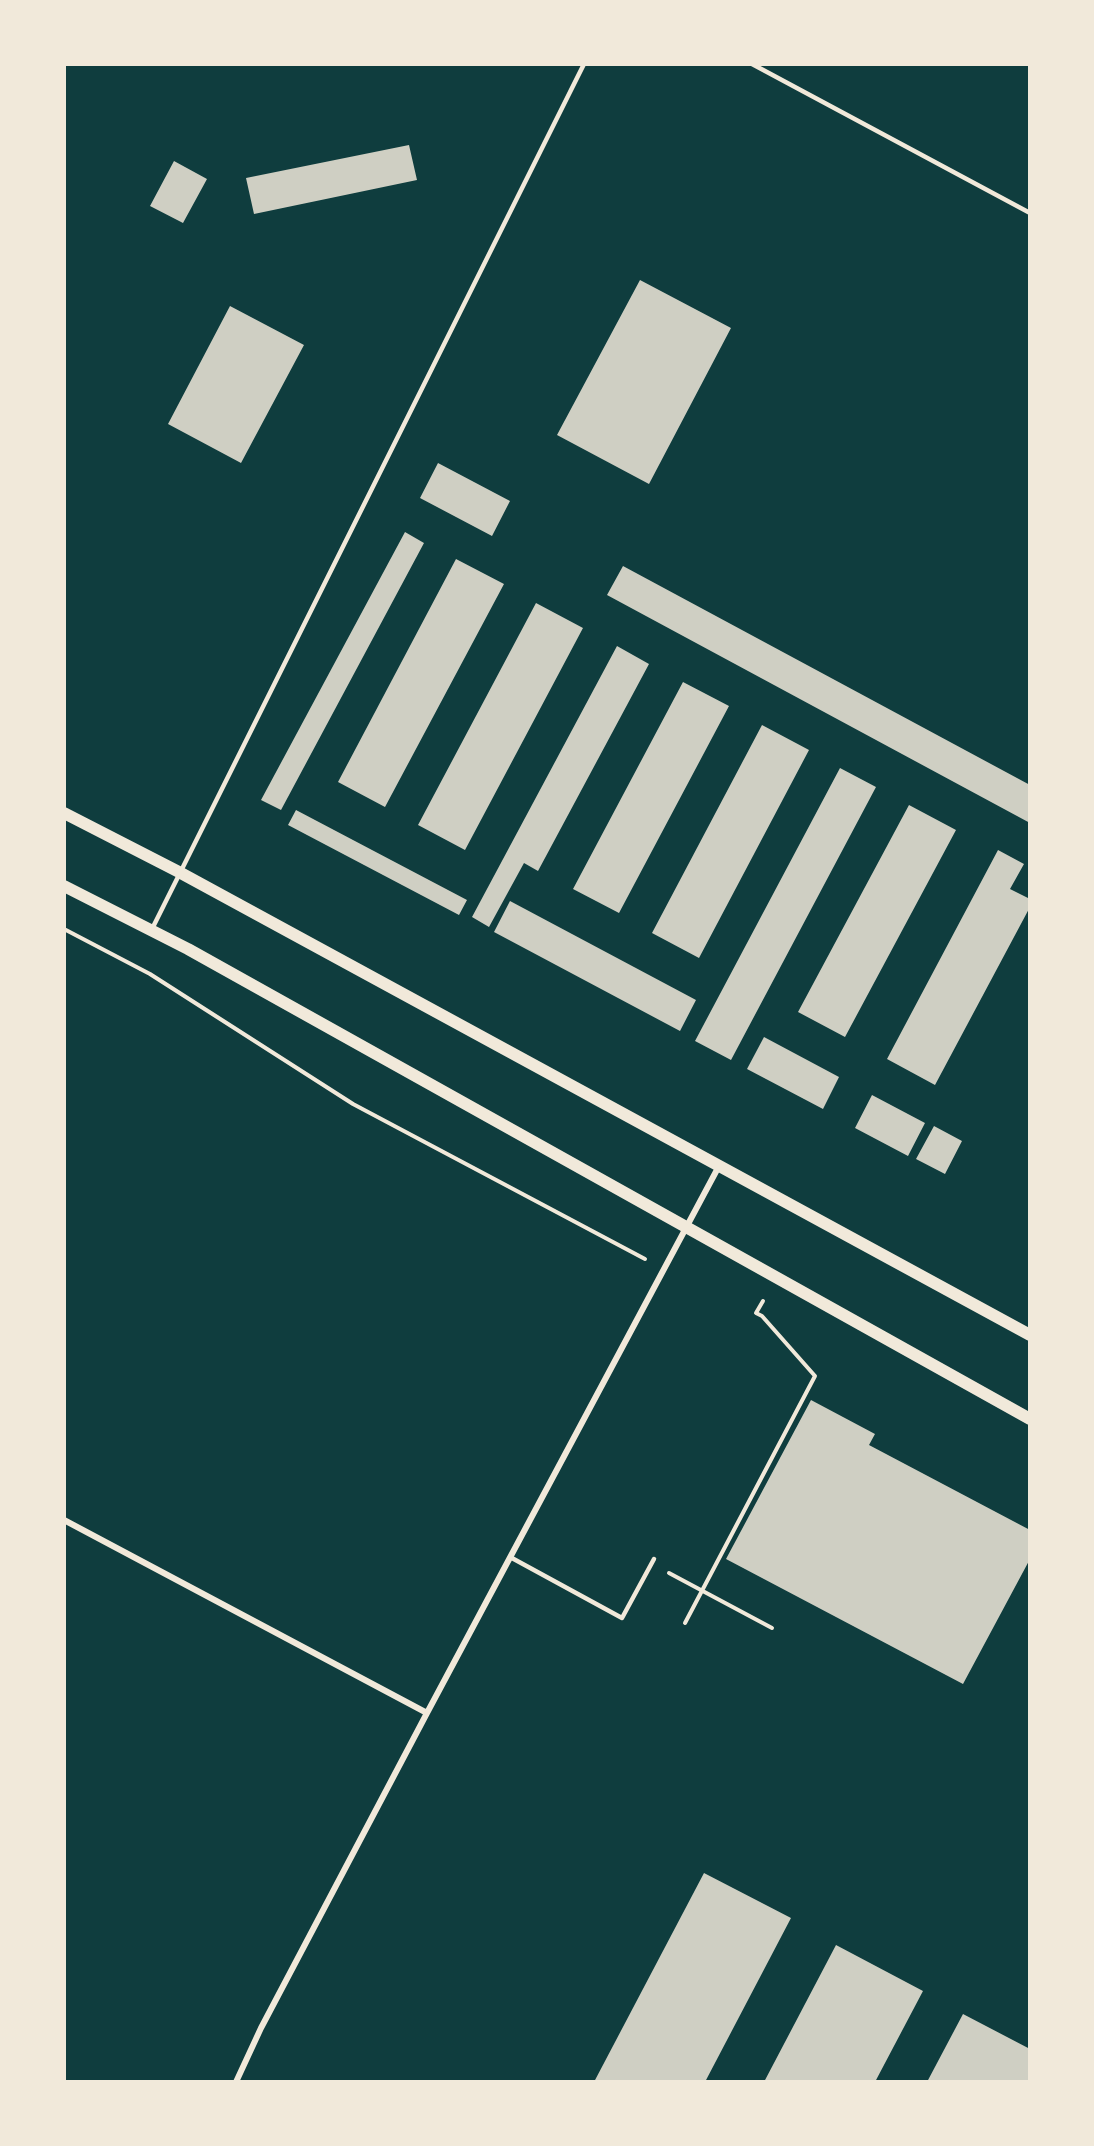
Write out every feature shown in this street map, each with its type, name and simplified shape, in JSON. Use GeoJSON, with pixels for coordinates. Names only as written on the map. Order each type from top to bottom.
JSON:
{"type":"FeatureCollection","features":[{"type":"Feature","properties":{"kind":"main road"},"geometry":{"type":"LineString","coordinates":[[64,813],[179,872],[1029,1335]]}},
{"type":"Feature","properties":{"kind":"main road"},"geometry":{"type":"LineString","coordinates":[[64,886],[151,930],[1029,1419]]}},
{"type":"Feature","properties":{"kind":"street"},"geometry":{"type":"LineString","coordinates":[[236,2082],[261,2028],[427,1713],[719,1166]]}},
{"type":"Feature","properties":{"kind":"street"},"geometry":{"type":"LineString","coordinates":[[64,1520],[427,1713]]}},
{"type":"Feature","properties":{"kind":"lane"},"geometry":{"type":"LineString","coordinates":[[151,930],[584,64]]}},
{"type":"Feature","properties":{"kind":"lane"},"geometry":{"type":"LineString","coordinates":[[752,64],[1029,213]]}},
{"type":"Feature","properties":{"kind":"lane"},"geometry":{"type":"LineString","coordinates":[[510,1557],[622,1618],[654,1559]]}},
{"type":"Feature","properties":{"kind":"path"},"geometry":{"type":"LineString","coordinates":[[64,929],[150,974],[353,1104],[663,1269]]}},
{"type":"Feature","properties":{"kind":"path"},"geometry":{"type":"LineString","coordinates":[[685,1623],[816,1376],[762,1316],[756,1313],[763,1301]]}},
{"type":"Feature","properties":{"kind":"path"},"geometry":{"type":"LineString","coordinates":[[668,1573],[772,1628]]}},
{"type":"Feature","properties":{"kind":"building"},"geometry":{"type":"Polygon","coordinates":[[[409,145],[417,180],[254,214],[246,178],[409,145]]]}},
{"type":"Feature","properties":{"kind":"building"},"geometry":{"type":"Polygon","coordinates":[[[174,161],[207,179],[183,223],[150,206],[174,161]]]}},
{"type":"Feature","properties":{"kind":"building"},"geometry":{"type":"Polygon","coordinates":[[[640,280],[731,328],[649,484],[557,435],[640,280]]]}},
{"type":"Feature","properties":{"kind":"building"},"geometry":{"type":"Polygon","coordinates":[[[230,306],[304,345],[241,463],[168,424],[230,306]]]}},
{"type":"Feature","properties":{"kind":"building"},"geometry":{"type":"Polygon","coordinates":[[[438,463],[510,501],[492,536],[420,498],[438,463]]]}},
{"type":"Feature","properties":{"kind":"building"},"geometry":{"type":"Polygon","coordinates":[[[405,532],[424,543],[281,810],[261,800],[405,532]]]}},
{"type":"Feature","properties":{"kind":"building"},"geometry":{"type":"Polygon","coordinates":[[[456,559],[504,584],[385,807],[338,782],[456,559]]]}},
{"type":"Feature","properties":{"kind":"building"},"geometry":{"type":"Polygon","coordinates":[[[623,566],[1030,785],[1030,823],[607,595],[623,566]]]}},
{"type":"Feature","properties":{"kind":"building"},"geometry":{"type":"Polygon","coordinates":[[[536,603],[583,628],[465,850],[418,825],[536,603]]]}},
{"type":"Feature","properties":{"kind":"building"},"geometry":{"type":"Polygon","coordinates":[[[617,646],[649,664],[538,871],[524,863],[489,927],[472,917],[617,646]]]}},
{"type":"Feature","properties":{"kind":"building"},"geometry":{"type":"Polygon","coordinates":[[[683,682],[729,706],[619,913],[573,889],[683,682]]]}},
{"type":"Feature","properties":{"kind":"building"},"geometry":{"type":"Polygon","coordinates":[[[762,725],[809,750],[699,958],[652,933],[762,725]]]}},
{"type":"Feature","properties":{"kind":"building"},"geometry":{"type":"Polygon","coordinates":[[[840,768],[876,787],[731,1060],[695,1041],[840,768]]]}},
{"type":"Feature","properties":{"kind":"building"},"geometry":{"type":"Polygon","coordinates":[[[909,805],[956,830],[845,1037],[798,1012],[909,805]]]}},
{"type":"Feature","properties":{"kind":"building"},"geometry":{"type":"Polygon","coordinates":[[[296,810],[467,900],[459,915],[288,825],[296,810]]]}},
{"type":"Feature","properties":{"kind":"building"},"geometry":{"type":"Polygon","coordinates":[[[998,850],[1024,864],[1010,889],[1030,899],[1030,907],[935,1085],[887,1059],[998,850]]]}},
{"type":"Feature","properties":{"kind":"building"},"geometry":{"type":"Polygon","coordinates":[[[510,901],[696,1000],[680,1031],[494,932],[510,901]]]}},
{"type":"Feature","properties":{"kind":"building"},"geometry":{"type":"Polygon","coordinates":[[[764,1037],[839,1077],[823,1109],[747,1069],[764,1037]]]}},
{"type":"Feature","properties":{"kind":"building"},"geometry":{"type":"Polygon","coordinates":[[[872,1095],[925,1123],[908,1156],[855,1128],[872,1095]]]}},
{"type":"Feature","properties":{"kind":"building"},"geometry":{"type":"Polygon","coordinates":[[[934,1126],[962,1141],[945,1174],[916,1159],[934,1126]]]}},
{"type":"Feature","properties":{"kind":"building"},"geometry":{"type":"Polygon","coordinates":[[[811,1400],[875,1434],[869,1445],[1030,1530],[1030,1559],[963,1684],[726,1559],[811,1400]]]}},
{"type":"Feature","properties":{"kind":"building"},"geometry":{"type":"Polygon","coordinates":[[[704,1873],[791,1918],[705,2082],[594,2082],[704,1873]]]}},
{"type":"Feature","properties":{"kind":"building"},"geometry":{"type":"Polygon","coordinates":[[[836,1945],[923,1991],[875,2082],[764,2082],[836,1945]]]}},
{"type":"Feature","properties":{"kind":"building"},"geometry":{"type":"Polygon","coordinates":[[[963,2014],[1030,2049],[1030,2082],[927,2082],[963,2014]]]}}]}
